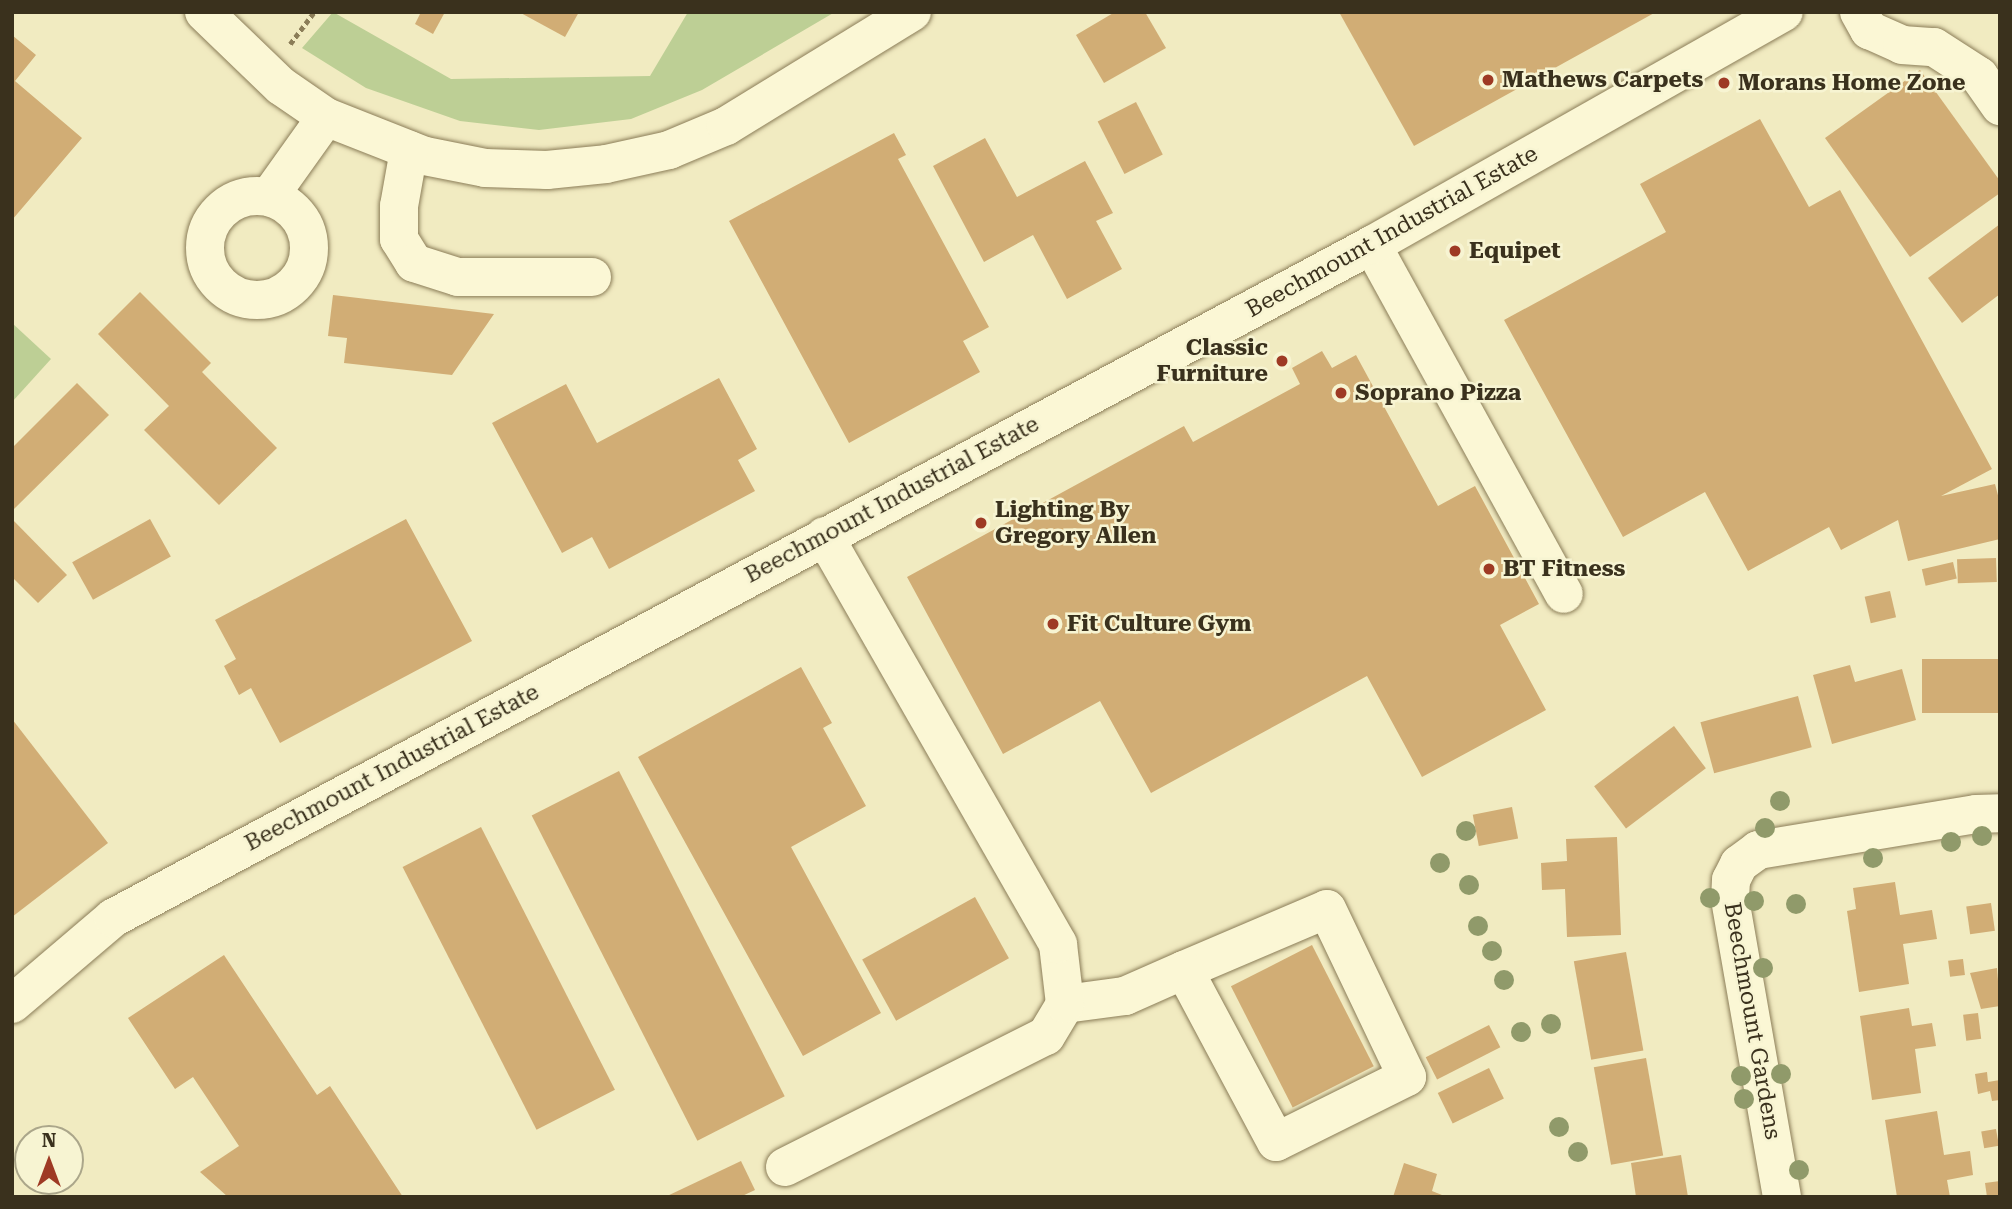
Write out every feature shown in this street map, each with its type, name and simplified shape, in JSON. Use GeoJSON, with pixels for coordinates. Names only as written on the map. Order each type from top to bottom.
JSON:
{"type":"FeatureCollection","features":[{"type":"Feature","properties":{"kind":"street"},"geometry":{"type":"LineString","coordinates":[[204,12],[281,86],[326,117],[425,156],[485,168],[547,170],[606,164],[669,150],[726,126],[912,12]]}},
{"type":"Feature","properties":{"kind":"street","name":"Beechmount Industrial Estate"},"geometry":{"type":"LineString","coordinates":[[12,1004],[113,918],[1372,245],[1784,12]]}},
{"type":"Feature","properties":{"kind":"street"},"geometry":{"type":"LineString","coordinates":[[1859,12],[1869,30],[1902,45],[1934,47],[1979,76],[2000,107]]}},
{"type":"Feature","properties":{"kind":"street"},"geometry":{"type":"LineString","coordinates":[[269,197],[326,117]]}},
{"type":"Feature","properties":{"kind":"street"},"geometry":{"type":"LineString","coordinates":[[410,150],[399,206],[399,239],[414,263],[458,276],[592,276]]}},
{"type":"Feature","properties":{"kind":"street"},"geometry":{"type":"LineString","coordinates":[[1372,245],[1564,594]]}},
{"type":"Feature","properties":{"kind":"street"},"geometry":{"type":"LineString","coordinates":[[785,1167],[1046,1036],[1065,1004],[1058,944],[824,536]]}},
{"type":"Feature","properties":{"kind":"street","name":"Beechmount Gardens"},"geometry":{"type":"LineString","coordinates":[[1782,1197],[1730,899],[1731,880],[1739,864],[1758,850],[1976,814],[2000,813]]}},
{"type":"Feature","properties":{"kind":"street"},"geometry":{"type":"LineString","coordinates":[[1065,1004],[1125,996],[1184,970],[1327,909],[1407,1077],[1276,1143],[1184,970]]}},
{"type":"Feature","properties":{"kind":"green space"},"geometry":{"type":"Polygon","coordinates":[[[333,12],[451,79],[650,76],[688,12],[835,12],[702,90],[631,119],[539,130],[460,121],[366,88],[302,48],[333,12]]]}},
{"type":"Feature","properties":{"kind":"green space"},"geometry":{"type":"Polygon","coordinates":[[[12,323],[51,359],[12,402],[12,323]]]}},
{"type":"Feature","properties":{"kind":"building"},"geometry":{"type":"Polygon","coordinates":[[[421,12],[445,12],[433,34],[415,24],[421,12]]]}},
{"type":"Feature","properties":{"kind":"building"},"geometry":{"type":"Polygon","coordinates":[[[519,12],[579,12],[565,37],[519,12]]]}},
{"type":"Feature","properties":{"kind":"building"},"geometry":{"type":"Polygon","coordinates":[[[1115,12],[1145,12],[1166,48],[1104,83],[1076,35],[1115,12]]]}},
{"type":"Feature","properties":{"kind":"building"},"geometry":{"type":"Polygon","coordinates":[[[1339,12],[1656,12],[1414,146],[1339,12]]]}},
{"type":"Feature","properties":{"kind":"building"},"geometry":{"type":"Polygon","coordinates":[[[12,35],[36,55],[15,81],[82,138],[12,220],[12,35]]]}},
{"type":"Feature","properties":{"kind":"building"},"geometry":{"type":"Polygon","coordinates":[[[1920,70],[2000,181],[2000,193],[1910,257],[1825,138],[1920,70]]]}},
{"type":"Feature","properties":{"kind":"building"},"geometry":{"type":"Polygon","coordinates":[[[1136,102],[1163,155],[1124,174],[1098,122],[1136,102]]]}},
{"type":"Feature","properties":{"kind":"building"},"geometry":{"type":"Polygon","coordinates":[[[1760,119],[1809,207],[1840,190],[1992,469],[1941,496],[1995,484],[2000,503],[2000,539],[1908,561],[1898,520],[1841,550],[1829,527],[1748,571],[1705,492],[1623,537],[1504,320],[1666,232],[1640,184],[1760,119]]]}},
{"type":"Feature","properties":{"kind":"building"},"geometry":{"type":"Polygon","coordinates":[[[894,133],[906,155],[898,159],[989,327],[963,341],[980,372],[849,443],[729,221],[894,133]]]}},
{"type":"Feature","properties":{"kind":"building"},"geometry":{"type":"Polygon","coordinates":[[[985,138],[1017,197],[1085,161],[1113,213],[1096,221],[1122,269],[1067,299],[1033,235],[984,262],[933,166],[985,138]]]}},
{"type":"Feature","properties":{"kind":"building"},"geometry":{"type":"Polygon","coordinates":[[[2000,224],[2000,294],[1962,323],[1928,278],[2000,224]]]}},
{"type":"Feature","properties":{"kind":"building"},"geometry":{"type":"Polygon","coordinates":[[[140,292],[211,363],[202,372],[277,448],[219,505],[144,430],[169,406],[98,334],[140,292]]]}},
{"type":"Feature","properties":{"kind":"building"},"geometry":{"type":"Polygon","coordinates":[[[333,295],[494,314],[452,375],[344,363],[347,338],[328,336],[333,295]]]}},
{"type":"Feature","properties":{"kind":"building"},"geometry":{"type":"Polygon","coordinates":[[[1322,351],[1332,368],[1356,355],[1438,506],[1475,486],[1539,604],[1500,625],[1546,710],[1422,777],[1367,676],[1151,793],[1100,701],[1003,754],[907,577],[1184,426],[1193,442],[1300,384],[1292,368],[1322,351]]]}},
{"type":"Feature","properties":{"kind":"building"},"geometry":{"type":"Polygon","coordinates":[[[719,378],[757,449],[738,460],[755,491],[609,569],[592,537],[562,553],[492,423],[566,384],[597,443],[719,378]]]}},
{"type":"Feature","properties":{"kind":"building"},"geometry":{"type":"Polygon","coordinates":[[[77,383],[109,415],[12,511],[12,448],[77,383]]]}},
{"type":"Feature","properties":{"kind":"building"},"geometry":{"type":"Polygon","coordinates":[[[12,519],[67,575],[38,603],[12,577],[12,519]]]}},
{"type":"Feature","properties":{"kind":"building"},"geometry":{"type":"Polygon","coordinates":[[[150,519],[171,557],[93,600],[72,562],[150,519]]]}},
{"type":"Feature","properties":{"kind":"building"},"geometry":{"type":"Polygon","coordinates":[[[406,519],[472,641],[280,743],[251,688],[239,695],[224,666],[236,659],[215,620],[406,519]]]}},
{"type":"Feature","properties":{"kind":"building"},"geometry":{"type":"Polygon","coordinates":[[[1996,558],[1997,582],[1958,583],[1957,559],[1996,558]]]}},
{"type":"Feature","properties":{"kind":"building"},"geometry":{"type":"Polygon","coordinates":[[[1953,562],[1957,579],[1926,586],[1922,569],[1953,562]]]}},
{"type":"Feature","properties":{"kind":"building"},"geometry":{"type":"Polygon","coordinates":[[[1890,591],[1896,617],[1871,623],[1865,597],[1890,591]]]}},
{"type":"Feature","properties":{"kind":"building"},"geometry":{"type":"Polygon","coordinates":[[[1922,659],[2000,659],[2000,713],[1922,713],[1922,659]]]}},
{"type":"Feature","properties":{"kind":"building"},"geometry":{"type":"Polygon","coordinates":[[[1850,665],[1855,682],[1902,669],[1916,720],[1832,744],[1813,675],[1850,665]]]}},
{"type":"Feature","properties":{"kind":"building"},"geometry":{"type":"Polygon","coordinates":[[[801,667],[832,723],[823,728],[866,806],[791,847],[881,1013],[803,1056],[638,757],[801,667]]]}},
{"type":"Feature","properties":{"kind":"building"},"geometry":{"type":"Polygon","coordinates":[[[1798,696],[1812,747],[1714,773],[1700,722],[1798,696]]]}},
{"type":"Feature","properties":{"kind":"building"},"geometry":{"type":"Polygon","coordinates":[[[12,719],[108,843],[12,917],[12,719]]]}},
{"type":"Feature","properties":{"kind":"building"},"geometry":{"type":"Polygon","coordinates":[[[1674,726],[1706,768],[1626,829],[1594,786],[1674,726]]]}},
{"type":"Feature","properties":{"kind":"building"},"geometry":{"type":"Polygon","coordinates":[[[619,771],[785,1096],[697,1141],[532,815],[619,771]]]}},
{"type":"Feature","properties":{"kind":"building"},"geometry":{"type":"Polygon","coordinates":[[[1512,807],[1518,838],[1479,846],[1473,815],[1512,807]]]}},
{"type":"Feature","properties":{"kind":"building"},"geometry":{"type":"Polygon","coordinates":[[[481,827],[615,1090],[537,1130],[403,867],[481,827]]]}},
{"type":"Feature","properties":{"kind":"building"},"geometry":{"type":"Polygon","coordinates":[[[1617,837],[1621,935],[1567,937],[1565,889],[1542,890],[1541,863],[1567,861],[1566,839],[1617,837]]]}},
{"type":"Feature","properties":{"kind":"building"},"geometry":{"type":"Polygon","coordinates":[[[1895,882],[1900,915],[1932,910],[1937,939],[1903,944],[1909,984],[1859,992],[1847,911],[1856,909],[1853,888],[1895,882]]]}},
{"type":"Feature","properties":{"kind":"building"},"geometry":{"type":"Polygon","coordinates":[[[975,897],[1009,958],[896,1021],[862,960],[975,897]]]}},
{"type":"Feature","properties":{"kind":"building"},"geometry":{"type":"Polygon","coordinates":[[[1991,903],[1995,931],[1970,934],[1966,906],[1991,903]]]}},
{"type":"Feature","properties":{"kind":"building"},"geometry":{"type":"Polygon","coordinates":[[[1312,945],[1374,1066],[1293,1107],[1231,986],[1312,945]]]}},
{"type":"Feature","properties":{"kind":"building"},"geometry":{"type":"Polygon","coordinates":[[[1626,952],[1643,1050],[1591,1060],[1574,961],[1626,952]]]}},
{"type":"Feature","properties":{"kind":"building"},"geometry":{"type":"Polygon","coordinates":[[[224,955],[317,1095],[330,1086],[403,1197],[228,1197],[200,1172],[239,1146],[193,1077],[175,1089],[128,1018],[224,955]]]}},
{"type":"Feature","properties":{"kind":"building"},"geometry":{"type":"Polygon","coordinates":[[[1963,959],[1965,975],[1950,977],[1948,961],[1963,959]]]}},
{"type":"Feature","properties":{"kind":"building"},"geometry":{"type":"Polygon","coordinates":[[[1997,968],[2000,1006],[1981,1009],[1970,973],[1997,968]]]}},
{"type":"Feature","properties":{"kind":"building"},"geometry":{"type":"Polygon","coordinates":[[[1909,1008],[1912,1026],[1932,1023],[1936,1046],[1915,1049],[1921,1093],[1872,1100],[1860,1016],[1909,1008]]]}},
{"type":"Feature","properties":{"kind":"building"},"geometry":{"type":"Polygon","coordinates":[[[1978,1013],[1981,1039],[1966,1041],[1963,1015],[1978,1013]]]}},
{"type":"Feature","properties":{"kind":"building"},"geometry":{"type":"Polygon","coordinates":[[[1489,1025],[1500,1047],[1437,1080],[1426,1057],[1489,1025]]]}},
{"type":"Feature","properties":{"kind":"building"},"geometry":{"type":"Polygon","coordinates":[[[1646,1058],[1663,1155],[1611,1165],[1594,1067],[1646,1058]]]}},
{"type":"Feature","properties":{"kind":"building"},"geometry":{"type":"Polygon","coordinates":[[[1489,1068],[1504,1099],[1453,1124],[1438,1093],[1489,1068]]]}},
{"type":"Feature","properties":{"kind":"building"},"geometry":{"type":"Polygon","coordinates":[[[1987,1072],[1988,1082],[2000,1080],[2000,1100],[1992,1101],[1990,1091],[1978,1094],[1975,1074],[1987,1072]]]}},
{"type":"Feature","properties":{"kind":"building"},"geometry":{"type":"Polygon","coordinates":[[[1937,1111],[1944,1155],[1970,1151],[1973,1175],[1947,1180],[1950,1197],[1897,1197],[1885,1120],[1937,1111]]]}},
{"type":"Feature","properties":{"kind":"building"},"geometry":{"type":"Polygon","coordinates":[[[1996,1129],[1999,1146],[1984,1148],[1981,1132],[1996,1129]]]}},
{"type":"Feature","properties":{"kind":"building"},"geometry":{"type":"Polygon","coordinates":[[[1681,1155],[1688,1197],[1636,1197],[1631,1163],[1681,1155]]]}},
{"type":"Feature","properties":{"kind":"building"},"geometry":{"type":"Polygon","coordinates":[[[741,1161],[755,1190],[740,1197],[665,1197],[741,1161]]]}},
{"type":"Feature","properties":{"kind":"building"},"geometry":{"type":"Polygon","coordinates":[[[1404,1163],[1437,1174],[1432,1191],[1447,1197],[1393,1197],[1404,1163]]]}},
{"type":"Feature","properties":{"kind":"building"},"geometry":{"type":"Polygon","coordinates":[[[2000,1181],[2000,1197],[1987,1197],[1985,1183],[2000,1181]]]}},
{"type":"Feature","properties":{"kind":"place","name":"Mathews Carpets"},"geometry":{"type":"Point","coordinates":[1488,80]}},
{"type":"Feature","properties":{"kind":"place","name":"Morans Home Zone"},"geometry":{"type":"Point","coordinates":[1724,83]}},
{"type":"Feature","properties":{"kind":"place","name":"Equipet"},"geometry":{"type":"Point","coordinates":[1455,251]}},
{"type":"Feature","properties":{"kind":"place","name":"Classic Furniture"},"geometry":{"type":"Point","coordinates":[1282,361]}},
{"type":"Feature","properties":{"kind":"place","name":"Soprano Pizza"},"geometry":{"type":"Point","coordinates":[1341,393]}},
{"type":"Feature","properties":{"kind":"place","name":"Lighting By Gregory Allen"},"geometry":{"type":"Point","coordinates":[981,523]}},
{"type":"Feature","properties":{"kind":"place","name":"BT Fitness"},"geometry":{"type":"Point","coordinates":[1489,569]}},
{"type":"Feature","properties":{"kind":"place","name":"Fit Culture Gym"},"geometry":{"type":"Point","coordinates":[1053,624]}}]}
